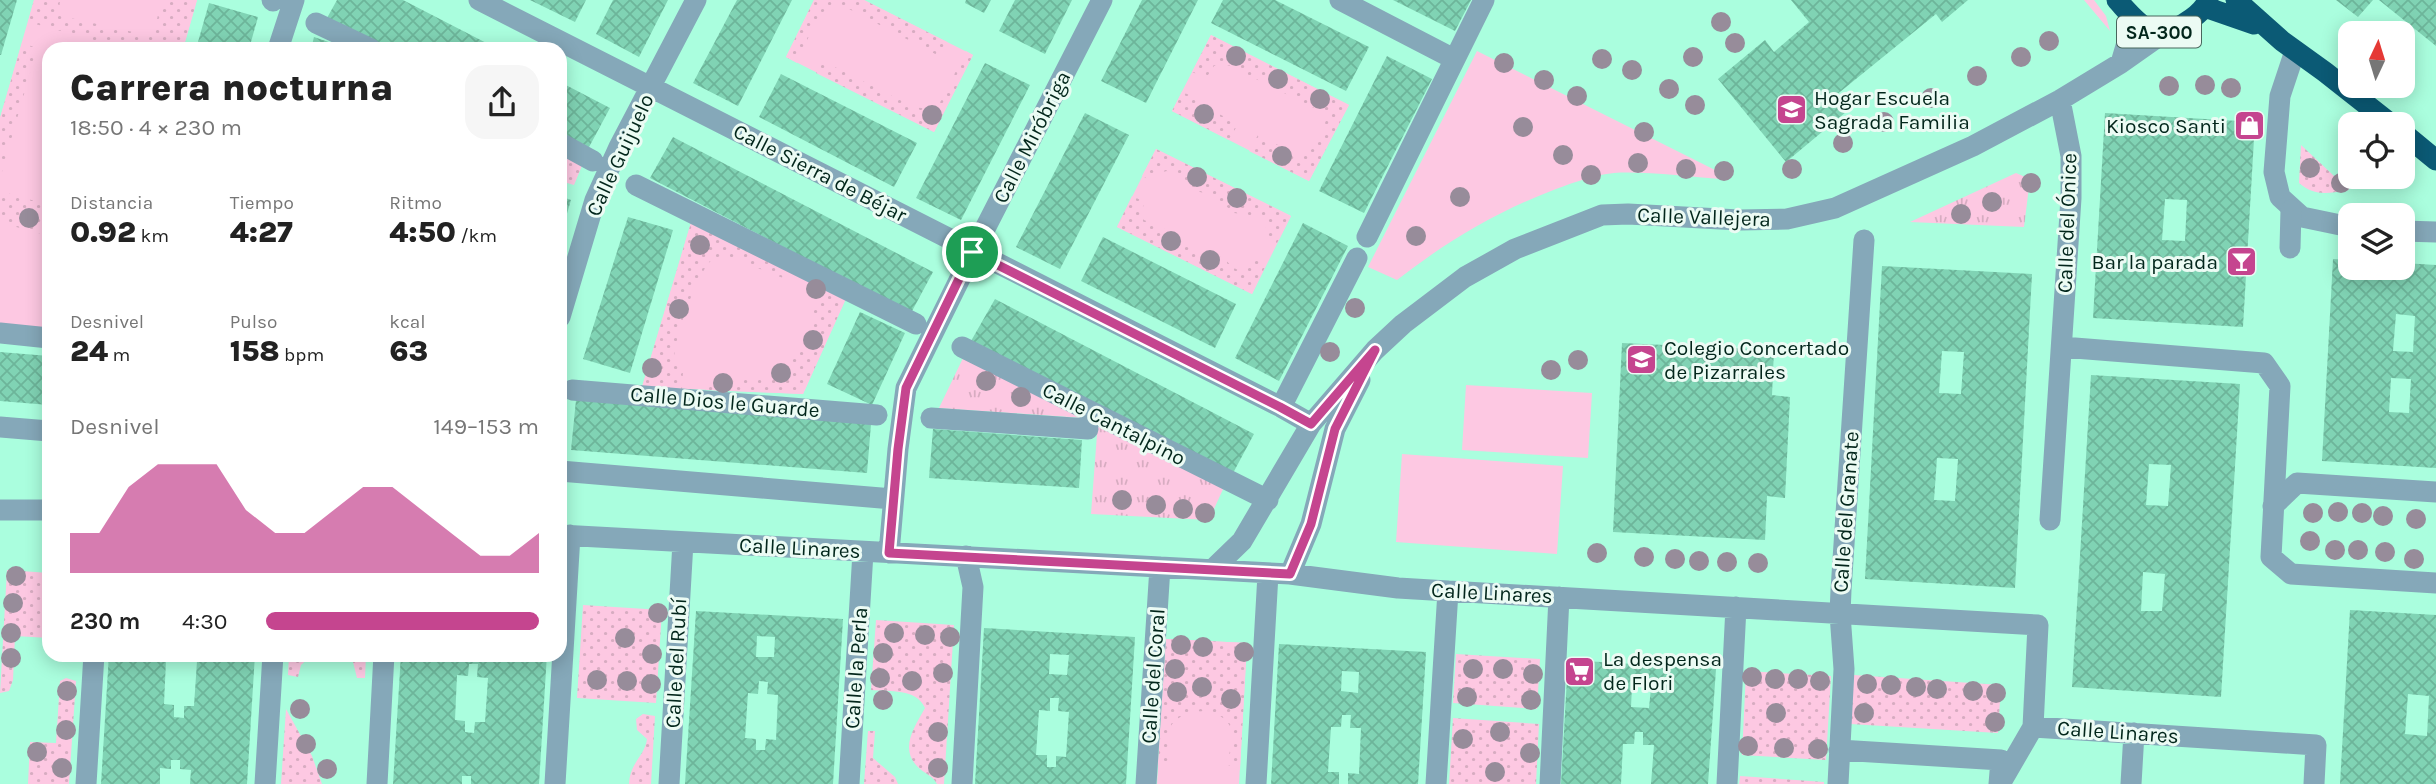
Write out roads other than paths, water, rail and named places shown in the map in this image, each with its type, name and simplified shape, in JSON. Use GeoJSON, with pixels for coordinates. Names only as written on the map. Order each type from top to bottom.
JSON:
{"type":"FeatureCollection","features":[{"type":"Feature","properties":{"kind":"highway","name":"SA-300"},"geometry":{"type":"LineString","coordinates":[[2117,0],[2143,27],[2156,33],[2176,29],[2193,19],[2207,4],[2269,30]]}},
{"type":"Feature","properties":{"kind":"highway","name":"SA-300"},"geometry":{"type":"LineString","coordinates":[[2236,0],[2295,51],[2375,112]]}},
{"type":"Feature","properties":{"kind":"highway"},"geometry":{"type":"LineString","coordinates":[[2415,143],[2436,160]]}},
{"type":"Feature","properties":{"kind":"street"},"geometry":{"type":"LineString","coordinates":[[280,42],[294,0]]}},
{"type":"Feature","properties":{"kind":"street","name":"Calle Sierra de Béjar"},"geometry":{"type":"LineString","coordinates":[[479,0],[562,42]]}},
{"type":"Feature","properties":{"kind":"street","name":"Calle Guijuelo"},"geometry":{"type":"LineString","coordinates":[[567,294],[595,200],[619,147],[696,0]]}},
{"type":"Feature","properties":{"kind":"street","name":"Calle Miróbriga"},"geometry":{"type":"LineString","coordinates":[[889,553],[906,388],[972,252],[1102,0]]}},
{"type":"Feature","properties":{"kind":"street"},"geometry":{"type":"LineString","coordinates":[[1340,0],[1454,60]]}},
{"type":"Feature","properties":{"kind":"street"},"geometry":{"type":"LineString","coordinates":[[1367,237],[1484,0]]}},
{"type":"Feature","properties":{"kind":"street"},"geometry":{"type":"LineString","coordinates":[[2121,63],[2134,19]]}},
{"type":"Feature","properties":{"kind":"street"},"geometry":{"type":"LineString","coordinates":[[316,23],[356,42]]}},
{"type":"Feature","properties":{"kind":"street","name":"Calle Vallejera"},"geometry":{"type":"LineString","coordinates":[[1212,570],[1242,541],[1311,424],[1375,350],[1403,324],[1465,277],[1515,249],[1602,215],[1787,219],[1835,208],[1973,146],[2060,100],[2121,63],[2165,32]]}},
{"type":"Feature","properties":{"kind":"street","name":"Calle Sierra de Béjar"},"geometry":{"type":"LineString","coordinates":[[567,45],[1311,424]]}},
{"type":"Feature","properties":{"kind":"street"},"geometry":{"type":"LineString","coordinates":[[2295,51],[2280,96],[2274,172],[2280,197],[2291,210],[2302,217],[2338,224]]}},
{"type":"Feature","properties":{"kind":"street","name":"Calle del Ónice"},"geometry":{"type":"LineString","coordinates":[[2050,520],[2071,198],[2071,156],[2060,100]]}},
{"type":"Feature","properties":{"kind":"street"},"geometry":{"type":"LineString","coordinates":[[567,147],[593,161]]}},
{"type":"Feature","properties":{"kind":"street"},"geometry":{"type":"LineString","coordinates":[[636,185],[916,324]]}},
{"type":"Feature","properties":{"kind":"street"},"geometry":{"type":"LineString","coordinates":[[2290,248],[2291,210]]}},
{"type":"Feature","properties":{"kind":"street"},"geometry":{"type":"LineString","coordinates":[[2415,231],[2436,232]]}},
{"type":"Feature","properties":{"kind":"street","name":"Calle del Granate"},"geometry":{"type":"LineString","coordinates":[[1838,784],[1844,669],[1840,614],[1864,240]]}},
{"type":"Feature","properties":{"kind":"street"},"geometry":{"type":"LineString","coordinates":[[1280,407],[1357,258]]}},
{"type":"Feature","properties":{"kind":"street"},"geometry":{"type":"LineString","coordinates":[[0,333],[42,337]]}},
{"type":"Feature","properties":{"kind":"street","name":"Calle Cantalpino"},"geometry":{"type":"LineString","coordinates":[[962,347],[1268,500]]}},
{"type":"Feature","properties":{"kind":"street"},"geometry":{"type":"LineString","coordinates":[[2062,347],[2264,363],[2280,386],[2272,557],[2291,574],[2436,583]]}},
{"type":"Feature","properties":{"kind":"street","name":"Calle Vallejera"},"geometry":{"type":"LineString","coordinates":[[1290,574],[1311,524],[1335,429],[1375,350]]}},
{"type":"Feature","properties":{"kind":"street","name":"Calle Dios le Guarde"},"geometry":{"type":"LineString","coordinates":[[572,390],[877,415]]}},
{"type":"Feature","properties":{"kind":"street"},"geometry":{"type":"LineString","coordinates":[[931,418],[1088,429]]}},
{"type":"Feature","properties":{"kind":"street"},"geometry":{"type":"LineString","coordinates":[[0,427],[42,430]]}},
{"type":"Feature","properties":{"kind":"street"},"geometry":{"type":"LineString","coordinates":[[2276,444],[2297,484]]}},
{"type":"Feature","properties":{"kind":"street"},"geometry":{"type":"LineString","coordinates":[[567,472],[893,499]]}},
{"type":"Feature","properties":{"kind":"street"},"geometry":{"type":"LineString","coordinates":[[2273,506],[2297,484],[2436,492]]}},
{"type":"Feature","properties":{"kind":"street"},"geometry":{"type":"LineString","coordinates":[[0,510],[42,510]]}},
{"type":"Feature","properties":{"kind":"street","name":"Calle Linares"},"geometry":{"type":"LineString","coordinates":[[567,535],[1290,574],[1398,588],[2038,625],[2033,727],[2316,745],[2314,784]]}},
{"type":"Feature","properties":{"kind":"street","name":"Calle del Rubí"},"geometry":{"type":"LineString","coordinates":[[669,784],[682,542]]}},
{"type":"Feature","properties":{"kind":"street","name":"Calle la Perla"},"geometry":{"type":"LineString","coordinates":[[849,784],[863,552]]}},
{"type":"Feature","properties":{"kind":"street"},"geometry":{"type":"LineString","coordinates":[[961,784],[973,587],[966,556]]}},
{"type":"Feature","properties":{"kind":"street","name":"Calle del Coral"},"geometry":{"type":"LineString","coordinates":[[1146,784],[1160,567]]}},
{"type":"Feature","properties":{"kind":"street"},"geometry":{"type":"LineString","coordinates":[[1256,784],[1268,573]]}},
{"type":"Feature","properties":{"kind":"street"},"geometry":{"type":"LineString","coordinates":[[1436,784],[1448,591]]}},
{"type":"Feature","properties":{"kind":"street"},"geometry":{"type":"LineString","coordinates":[[1550,784],[1559,597]]}},
{"type":"Feature","properties":{"kind":"street"},"geometry":{"type":"LineString","coordinates":[[1727,784],[1736,607]]}},
{"type":"Feature","properties":{"kind":"street"},"geometry":{"type":"LineString","coordinates":[[86,784],[94,662]]}},
{"type":"Feature","properties":{"kind":"street"},"geometry":{"type":"LineString","coordinates":[[265,784],[273,662]]}},
{"type":"Feature","properties":{"kind":"street"},"geometry":{"type":"LineString","coordinates":[[377,784],[384,662]]}},
{"type":"Feature","properties":{"kind":"street"},"geometry":{"type":"LineString","coordinates":[[555,784],[560,662]]}},
{"type":"Feature","properties":{"kind":"street"},"geometry":{"type":"LineString","coordinates":[[1999,784],[2033,727]]}},
{"type":"Feature","properties":{"kind":"street"},"geometry":{"type":"LineString","coordinates":[[2131,784],[2134,733]]}},
{"type":"Feature","properties":{"kind":"street"},"geometry":{"type":"LineString","coordinates":[[1839,750],[2001,760],[1999,784]]}},
{"type":"Feature","properties":{"kind":"place","name":"Hogar Escuela Sagrada Familia"},"geometry":{"type":"Point","coordinates":[1791,110]}},
{"type":"Feature","properties":{"kind":"place","name":"Kiosco Santi"},"geometry":{"type":"Point","coordinates":[2249,126]}},
{"type":"Feature","properties":{"kind":"place","name":"Bar la parada"},"geometry":{"type":"Point","coordinates":[2241,262]}},
{"type":"Feature","properties":{"kind":"place","name":"Colegio Concertado de Pizarrales"},"geometry":{"type":"Point","coordinates":[1641,360]}},
{"type":"Feature","properties":{"kind":"place","name":"La despensa de Flori"},"geometry":{"type":"Point","coordinates":[1580,671]}}]}
